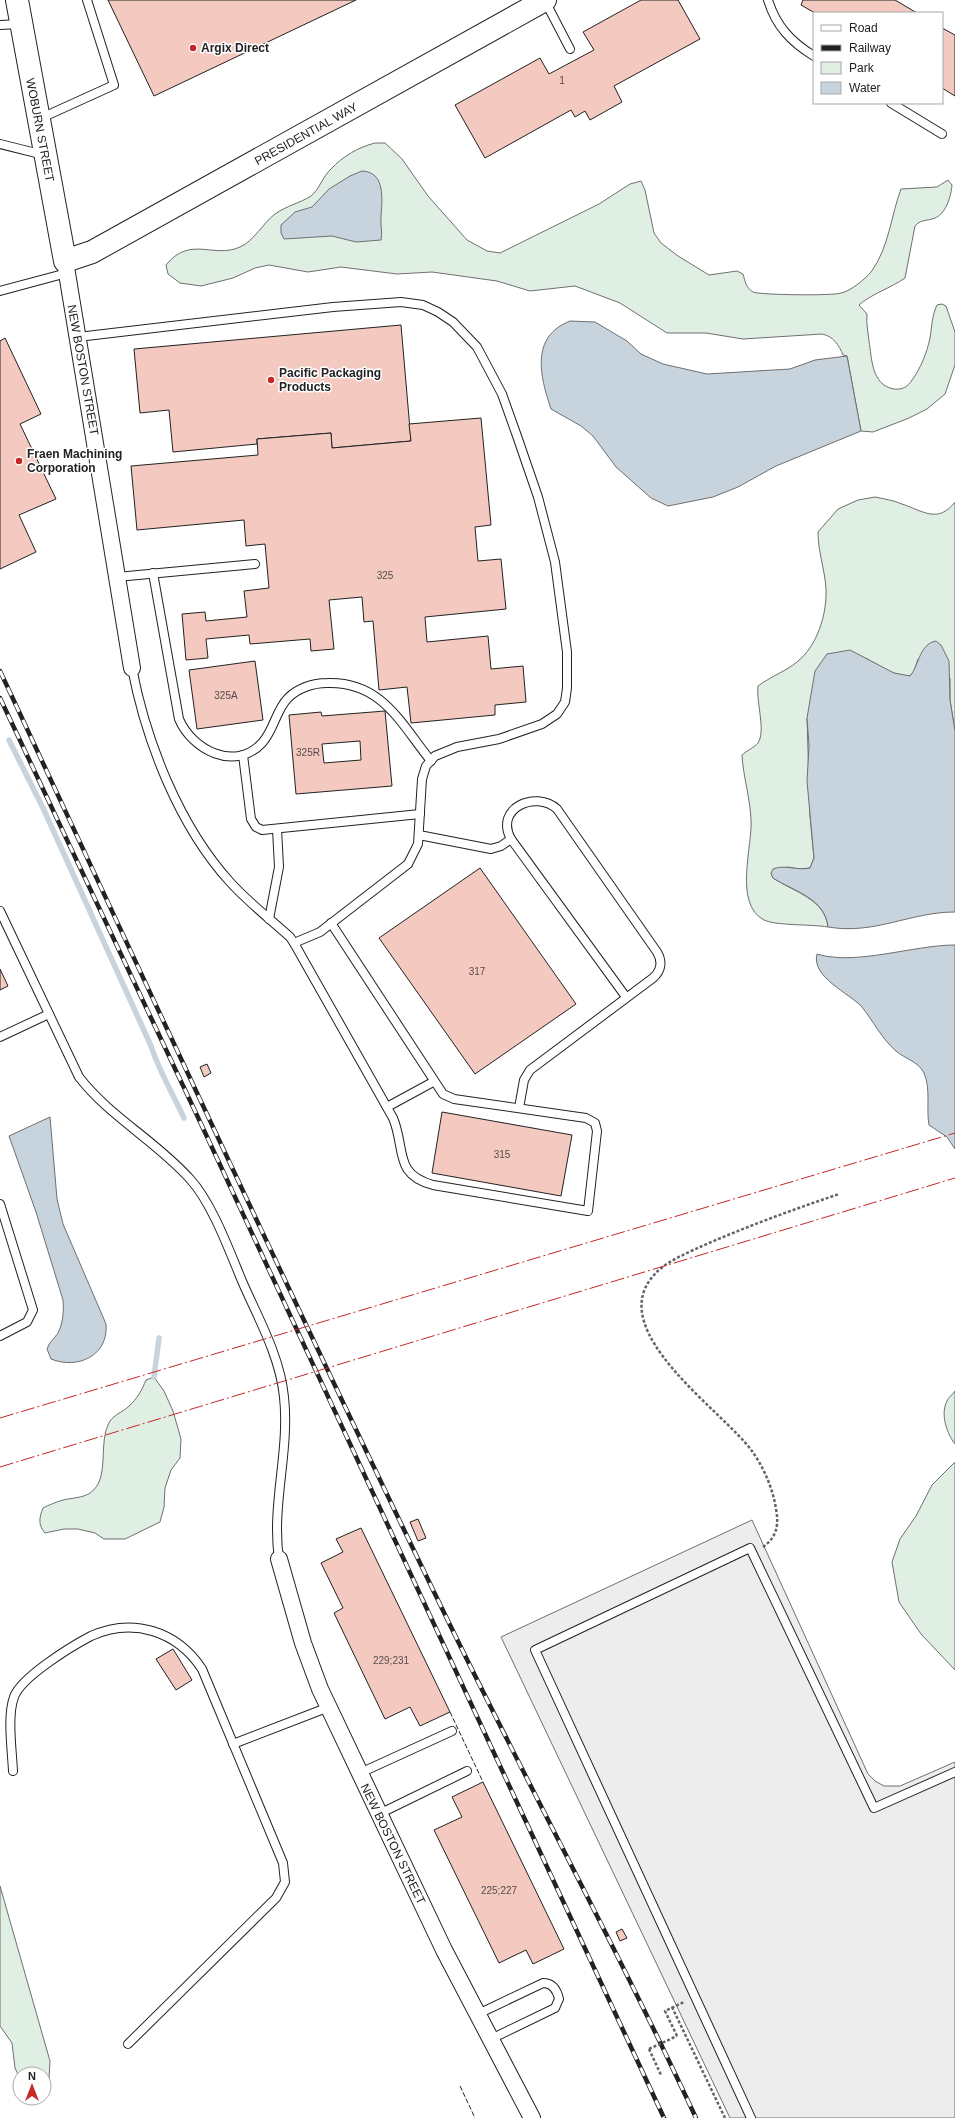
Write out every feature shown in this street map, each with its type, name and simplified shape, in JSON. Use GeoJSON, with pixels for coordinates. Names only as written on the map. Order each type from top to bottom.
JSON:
{"type":"FeatureCollection","features":[{"type":"Feature","properties":{"kind":"street","name":"WOBURN STREET"},"geometry":{"type":"LineString","coordinates":[[17,0],[10,24],[38,119],[66,267]]}},
{"type":"Feature","properties":{"kind":"street","name":"PRESIDENTIAL WAY"},"geometry":{"type":"LineString","coordinates":[[66,267],[545,0]]}},
{"type":"Feature","properties":{"kind":"street","name":"NEW BOSTON STREET"},"geometry":{"type":"LineString","coordinates":[[66,267],[132,668]]}},
{"type":"Feature","properties":{"kind":"street","name":"NEW BOSTON STREET"},"geometry":{"type":"LineString","coordinates":[[279,1559],[303,1643],[329,1707],[444,1950],[532,2118]]}},
{"type":"Feature","properties":{"kind":"lane"},"geometry":{"type":"LineString","coordinates":[[38,119],[114,85],[87,0]]}},
{"type":"Feature","properties":{"kind":"lane"},"geometry":{"type":"LineString","coordinates":[[545,0],[570,49]]}},
{"type":"Feature","properties":{"kind":"lane"},"geometry":{"type":"LineString","coordinates":[[768,0],[773,14],[784,32],[794,42],[813,55]]}},
{"type":"Feature","properties":{"kind":"lane"},"geometry":{"type":"LineString","coordinates":[[893,104],[942,134]]}},
{"type":"Feature","properties":{"kind":"lane"},"geometry":{"type":"LineString","coordinates":[[0,144],[45,156]]}},
{"type":"Feature","properties":{"kind":"lane"},"geometry":{"type":"LineString","coordinates":[[0,291],[66,267]]}},
{"type":"Feature","properties":{"kind":"lane"},"geometry":{"type":"LineString","coordinates":[[78,337],[333,307],[401,302],[423,305],[438,312],[453,322],[477,347],[502,394],[538,497],[561,594],[567,652],[567,688],[565,702],[557,714],[542,724],[499,739],[444,751],[431,761],[426,766],[422,779],[419,835],[416,850],[408,864],[331,923],[312,936],[294,943]]}},
{"type":"Feature","properties":{"kind":"lane"},"geometry":{"type":"LineString","coordinates":[[117,576],[255,564]]}},
{"type":"Feature","properties":{"kind":"lane"},"geometry":{"type":"LineString","coordinates":[[153,573],[176,709],[183,729],[190,739],[211,753],[233,756],[243,754],[261,744],[270,734],[287,698],[311,685],[337,682],[360,688],[384,702],[400,719],[431,761]]}},
{"type":"Feature","properties":{"kind":"lane"},"geometry":{"type":"LineString","coordinates":[[132,668],[142,709],[156,750],[189,824],[199,842],[229,881],[249,902],[294,943],[387,1107],[400,1136],[404,1165],[409,1173],[424,1182],[588,1212],[597,1131],[595,1123],[586,1118],[450,1098],[443,1094],[433,1082],[331,923]]}},
{"type":"Feature","properties":{"kind":"lane"},"geometry":{"type":"LineString","coordinates":[[243,754],[251,819],[256,827],[262,830],[420,814]]}},
{"type":"Feature","properties":{"kind":"lane"},"geometry":{"type":"LineString","coordinates":[[519,1108],[524,1080],[528,1072],[658,973],[660,966],[659,955],[554,806],[543,802],[517,806],[511,812],[507,820],[507,828],[511,839],[626,997]]}},
{"type":"Feature","properties":{"kind":"lane"},"geometry":{"type":"LineString","coordinates":[[269,919],[279,867],[277,829]]}},
{"type":"Feature","properties":{"kind":"lane"},"geometry":{"type":"LineString","coordinates":[[419,835],[491,848],[501,846],[511,839]]}},
{"type":"Feature","properties":{"kind":"lane"},"geometry":{"type":"LineString","coordinates":[[0,911],[72,1063],[90,1090],[112,1113],[173,1162],[196,1187],[230,1253],[271,1348],[282,1384],[285,1414],[277,1523],[279,1559]]}},
{"type":"Feature","properties":{"kind":"lane"},"geometry":{"type":"LineString","coordinates":[[0,1037],[49,1014]]}},
{"type":"Feature","properties":{"kind":"lane"},"geometry":{"type":"LineString","coordinates":[[387,1107],[433,1082]]}},
{"type":"Feature","properties":{"kind":"lane"},"geometry":{"type":"LineString","coordinates":[[0,1204],[32,1310],[27,1322],[0,1336]]}},
{"type":"Feature","properties":{"kind":"lane"},"geometry":{"type":"LineString","coordinates":[[751,2118],[535,1650],[750,1548],[874,1808],[955,1772]]}},
{"type":"Feature","properties":{"kind":"lane"},"geometry":{"type":"LineString","coordinates":[[13,1771],[12,1703],[22,1683],[91,1636],[102,1631],[124,1627],[136,1627],[159,1632],[169,1637],[188,1651],[202,1669],[283,1863],[286,1875],[283,1888],[276,1898],[128,2044]]}},
{"type":"Feature","properties":{"kind":"lane"},"geometry":{"type":"LineString","coordinates":[[234,1744],[329,1707]]}},
{"type":"Feature","properties":{"kind":"lane"},"geometry":{"type":"LineString","coordinates":[[360,1773],[452,1731]]}},
{"type":"Feature","properties":{"kind":"lane"},"geometry":{"type":"LineString","coordinates":[[379,1814],[467,1771]]}},
{"type":"Feature","properties":{"kind":"lane"},"geometry":{"type":"LineString","coordinates":[[478,2014],[543,1983],[549,1984],[554,1988],[559,1999],[554,2008],[491,2038]]}},
{"type":"Feature","properties":{"kind":"path"},"geometry":{"type":"LineString","coordinates":[[753,1554],[768,1543],[775,1534],[778,1524],[775,1502],[763,1469],[741,1437],[666,1361],[655,1346],[642,1319],[642,1298],[653,1275],[665,1265],[727,1236],[839,1194]]}},
{"type":"Feature","properties":{"kind":"path"},"geometry":{"type":"LineString","coordinates":[[661,2075],[649,2049],[677,2036],[665,2010],[695,1997]]}},
{"type":"Feature","properties":{"kind":"path"},"geometry":{"type":"LineString","coordinates":[[672,2007],[725,2118]]}},
{"type":"Feature","properties":{"kind":"green space"},"geometry":{"type":"Polygon","coordinates":[[[375,143],[385,143],[402,159],[428,196],[467,240],[487,251],[500,253],[599,204],[630,184],[641,181],[645,190],[654,233],[661,243],[678,256],[709,275],[737,271],[743,274],[746,284],[753,292],[768,294],[835,294],[845,292],[853,287],[871,272],[882,253],[901,189],[937,187],[948,180],[952,185],[949,200],[944,210],[937,217],[921,222],[915,226],[905,278],[859,305],[867,314],[867,324],[874,370],[881,382],[894,389],[904,388],[909,384],[915,375],[923,360],[929,343],[935,309],[937,305],[942,304],[946,306],[955,332],[955,365],[945,394],[927,409],[909,418],[873,432],[861,431],[847,356],[843,355],[837,344],[826,335],[743,339],[706,333],[667,333],[620,303],[575,286],[530,291],[497,281],[432,272],[397,274],[341,267],[308,272],[269,265],[255,268],[233,278],[201,286],[180,283],[168,274],[166,265],[175,256],[184,251],[193,249],[221,251],[230,250],[240,247],[250,241],[275,214],[311,196],[328,172],[346,156],[363,147],[375,143]]]}},
{"type":"Feature","properties":{"kind":"green space"},"geometry":{"type":"Polygon","coordinates":[[[875,497],[930,514],[942,513],[949,509],[955,502],[955,731],[950,700],[950,678],[918,659],[914,671],[910,676],[904,676],[882,668],[866,658],[807,718],[810,816],[814,858],[810,868],[799,869],[788,867],[771,873],[773,878],[815,903],[826,917],[828,927],[770,922],[764,920],[755,912],[749,901],[747,888],[751,819],[742,755],[757,744],[760,738],[761,724],[758,686],[797,662],[804,655],[815,639],[823,619],[826,589],[818,532],[838,509],[858,500],[875,497]]]}},
{"type":"Feature","properties":{"kind":"green space"},"geometry":{"type":"Polygon","coordinates":[[[154,1377],[164,1391],[173,1411],[181,1439],[180,1458],[171,1470],[165,1488],[164,1507],[160,1522],[125,1539],[104,1539],[95,1533],[78,1529],[64,1529],[45,1533],[41,1527],[40,1521],[43,1508],[63,1500],[87,1495],[96,1487],[102,1470],[104,1439],[110,1421],[127,1408],[141,1391],[146,1380],[154,1377]]]}},
{"type":"Feature","properties":{"kind":"green space"},"geometry":{"type":"Polygon","coordinates":[[[955,1391],[955,1444],[949,1435],[945,1424],[944,1412],[948,1400],[955,1391]]]}},
{"type":"Feature","properties":{"kind":"green space"},"geometry":{"type":"Polygon","coordinates":[[[955,1462],[955,1670],[921,1634],[899,1602],[892,1562],[900,1539],[916,1516],[932,1485],[955,1462]]]}},
{"type":"Feature","properties":{"kind":"green space"},"geometry":{"type":"Polygon","coordinates":[[[0,1886],[50,2061],[50,2066],[15,2066],[12,2043],[0,2026],[0,1886]]]}},
{"type":"Feature","properties":{"kind":"shaded area"},"geometry":{"type":"Polygon","coordinates":[[[752,1520],[868,1774],[875,1781],[884,1786],[900,1786],[955,1762],[955,2118],[730,2118],[501,1637],[752,1520]]]}},
{"type":"Feature","properties":{"kind":"water"},"geometry":{"type":"Polygon","coordinates":[[[362,171],[375,176],[381,188],[381,240],[356,242],[332,236],[284,239],[281,233],[281,225],[295,212],[312,207],[329,189],[350,176],[362,171]]]}},
{"type":"Feature","properties":{"kind":"water"},"geometry":{"type":"Polygon","coordinates":[[[570,321],[595,322],[627,341],[641,354],[663,364],[707,374],[790,369],[815,360],[847,356],[861,431],[776,466],[738,487],[713,497],[668,506],[651,498],[616,467],[593,436],[581,426],[551,409],[544,384],[541,359],[544,347],[549,337],[557,328],[570,321]]]}},
{"type":"Feature","properties":{"kind":"water"},"geometry":{"type":"Polygon","coordinates":[[[936,641],[941,645],[949,661],[950,700],[955,731],[955,912],[923,915],[877,926],[861,928],[845,929],[828,927],[826,917],[815,902],[807,896],[773,878],[771,873],[773,869],[782,867],[800,869],[810,868],[814,858],[807,781],[809,746],[807,718],[815,671],[827,654],[850,650],[894,673],[910,676],[926,646],[936,641]]]}},
{"type":"Feature","properties":{"kind":"water"},"geometry":{"type":"Polygon","coordinates":[[[955,945],[955,1149],[947,1137],[929,1125],[928,1092],[924,1073],[915,1063],[900,1054],[891,1046],[862,1007],[825,977],[817,962],[817,954],[849,958],[955,945]]]}},
{"type":"Feature","properties":{"kind":"water"},"geometry":{"type":"Polygon","coordinates":[[[50,1117],[57,1199],[63,1224],[106,1324],[106,1335],[97,1352],[81,1361],[71,1363],[51,1359],[47,1349],[50,1342],[58,1333],[61,1325],[63,1300],[36,1212],[9,1136],[50,1117]]]}},
{"type":"Feature","properties":{"kind":"building","name":"Argix Direct"},"geometry":{"type":"Polygon","coordinates":[[[108,0],[356,0],[154,96],[108,0]]]}},
{"type":"Feature","properties":{"kind":"building"},"geometry":{"type":"Polygon","coordinates":[[[641,0],[678,0],[700,39],[614,86],[622,102],[590,120],[585,111],[575,117],[571,110],[485,158],[455,105],[540,58],[549,74],[594,50],[583,32],[641,0]]]}},
{"type":"Feature","properties":{"kind":"building"},"geometry":{"type":"Polygon","coordinates":[[[803,0],[895,0],[915,12],[813,12],[801,5],[803,0]]]}},
{"type":"Feature","properties":{"kind":"building"},"geometry":{"type":"Polygon","coordinates":[[[943,29],[955,35],[955,96],[943,89],[943,29]]]}},
{"type":"Feature","properties":{"kind":"building","name":"Pacific Packaging Products"},"geometry":{"type":"Polygon","coordinates":[[[401,325],[411,441],[332,448],[331,433],[257,439],[257,444],[173,452],[169,410],[140,413],[134,349],[401,325]]]}},
{"type":"Feature","properties":{"kind":"building","name":"Fraen Machining Corporation"},"geometry":{"type":"Polygon","coordinates":[[[5,338],[41,414],[20,424],[56,499],[19,515],[36,552],[0,569],[0,341],[5,338]]]}},
{"type":"Feature","properties":{"kind":"building"},"geometry":{"type":"Polygon","coordinates":[[[481,418],[491,525],[475,527],[478,561],[501,559],[506,609],[425,617],[427,642],[488,636],[491,669],[523,666],[526,702],[495,705],[495,715],[411,723],[407,687],[379,690],[373,621],[364,622],[362,597],[329,600],[334,649],[311,651],[310,639],[250,644],[249,635],[206,639],[208,658],[186,660],[182,614],[205,612],[206,621],[247,617],[244,591],[269,588],[265,544],[246,546],[244,520],[137,530],[131,466],[258,455],[257,439],[331,433],[332,448],[411,441],[409,424],[481,418]]]}},
{"type":"Feature","properties":{"kind":"building"},"geometry":{"type":"Polygon","coordinates":[[[255,661],[263,720],[197,729],[189,670],[255,661]]]}},
{"type":"Feature","properties":{"kind":"building"},"geometry":{"type":"Polygon","coordinates":[[[385,711],[392,786],[296,794],[289,715],[321,712],[322,716],[385,711]],[[360,741],[322,744],[324,763],[361,760],[360,741]]]}},
{"type":"Feature","properties":{"kind":"building"},"geometry":{"type":"Polygon","coordinates":[[[480,868],[576,1004],[475,1074],[379,938],[480,868]]]}},
{"type":"Feature","properties":{"kind":"building"},"geometry":{"type":"Polygon","coordinates":[[[0,969],[8,986],[0,990],[0,969]]]}},
{"type":"Feature","properties":{"kind":"building"},"geometry":{"type":"Polygon","coordinates":[[[207,1064],[211,1073],[204,1077],[200,1067],[207,1064]]]}},
{"type":"Feature","properties":{"kind":"building"},"geometry":{"type":"Polygon","coordinates":[[[442,1112],[572,1135],[561,1196],[432,1173],[442,1112]]]}},
{"type":"Feature","properties":{"kind":"building"},"geometry":{"type":"Polygon","coordinates":[[[418,1519],[426,1538],[418,1541],[410,1522],[418,1519]]]}},
{"type":"Feature","properties":{"kind":"building"},"geometry":{"type":"Polygon","coordinates":[[[361,1528],[450,1712],[420,1726],[410,1707],[385,1719],[334,1613],[343,1608],[321,1563],[343,1552],[336,1539],[361,1528]]]}},
{"type":"Feature","properties":{"kind":"building"},"geometry":{"type":"Polygon","coordinates":[[[173,1649],[192,1680],[176,1690],[156,1659],[173,1649]]]}},
{"type":"Feature","properties":{"kind":"building"},"geometry":{"type":"Polygon","coordinates":[[[483,1782],[564,1949],[533,1964],[526,1950],[499,1963],[434,1830],[462,1817],[452,1797],[483,1782]]]}},
{"type":"Feature","properties":{"kind":"building"},"geometry":{"type":"Polygon","coordinates":[[[622,1929],[627,1938],[620,1941],[616,1932],[622,1929]]]}},
{"type":"Feature","properties":{"kind":"waterway"},"geometry":{"type":"LineString","coordinates":[[9,740],[44,810],[162,1073],[184,1118]]}},
{"type":"Feature","properties":{"kind":"waterway"},"geometry":{"type":"LineString","coordinates":[[154,1377],[159,1338]]}},
{"type":"Feature","properties":{"kind":"railway"},"geometry":{"type":"LineString","coordinates":[[0,671],[224,1150],[451,1627],[606,1933],[696,2118]]}},
{"type":"Feature","properties":{"kind":"railway"},"geometry":{"type":"LineString","coordinates":[[0,698],[195,1111],[664,2118]]}},
{"type":"Feature","properties":{"kind":"fence"},"geometry":{"type":"LineString","coordinates":[[450,1712],[483,1782]]}},
{"type":"Feature","properties":{"kind":"fence"},"geometry":{"type":"LineString","coordinates":[[460,2086],[475,2118]]}},
{"type":"Feature","properties":{"kind":"power"},"geometry":{"type":"LineString","coordinates":[[0,1418],[955,1133]]}},
{"type":"Feature","properties":{"kind":"power"},"geometry":{"type":"LineString","coordinates":[[0,1467],[955,1178]]}},
{"type":"Feature","properties":{"kind":"place","name":"Argix Direct"},"geometry":{"type":"Point","coordinates":[193,48]}},
{"type":"Feature","properties":{"kind":"place","name":"Pacific Packaging Products"},"geometry":{"type":"Point","coordinates":[271,380]}},
{"type":"Feature","properties":{"kind":"place","name":"Fraen Machining Corporation"},"geometry":{"type":"Point","coordinates":[19,461]}}]}
